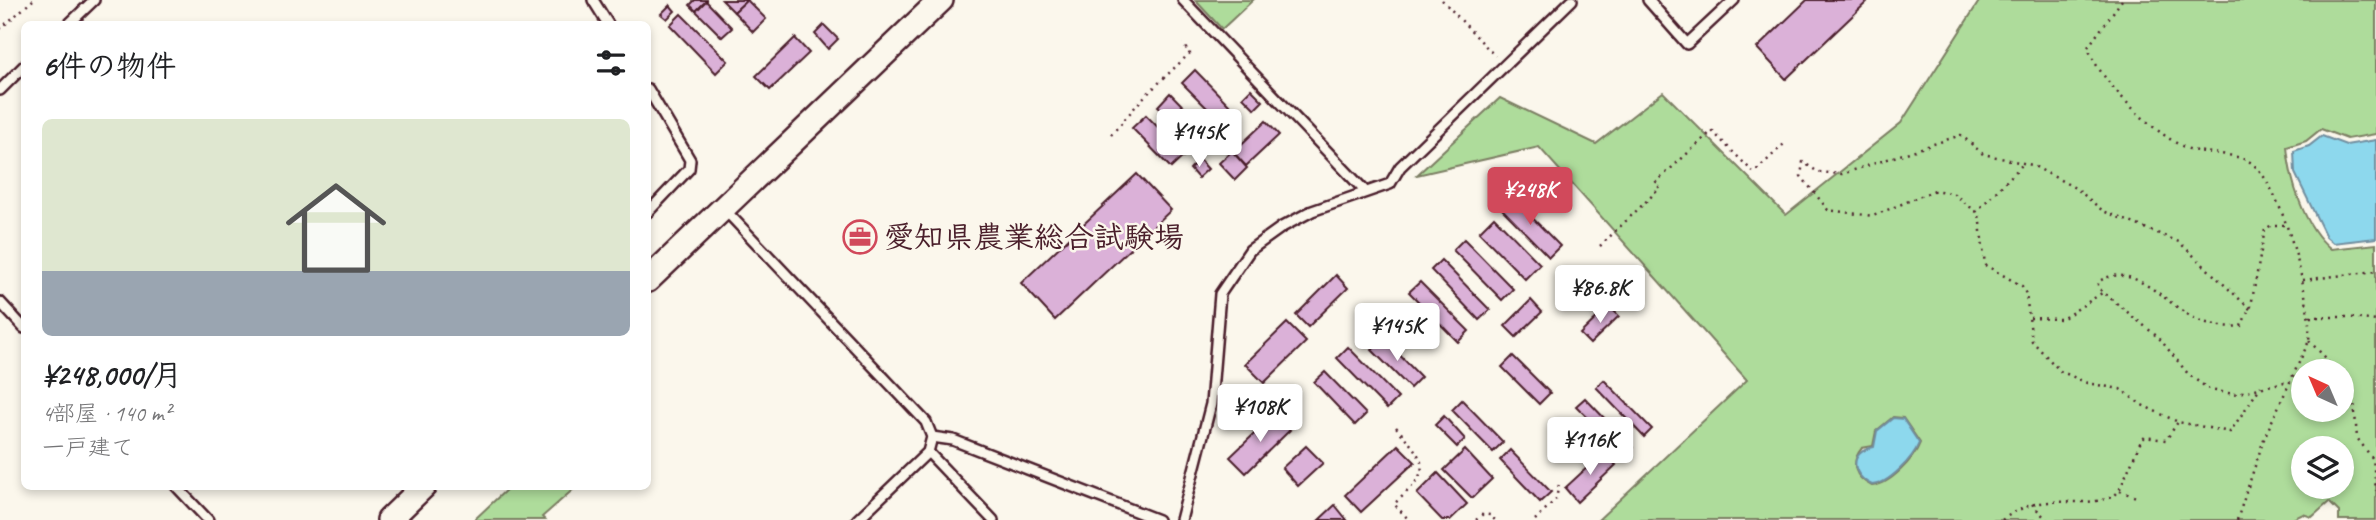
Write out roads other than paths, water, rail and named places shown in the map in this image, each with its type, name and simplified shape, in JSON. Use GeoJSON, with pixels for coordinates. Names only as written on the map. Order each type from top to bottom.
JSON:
{"type":"FeatureCollection","features":[{"type":"Feature","properties":{"kind":"street"},"geometry":{"type":"LineString","coordinates":[[651,277],[941,0]]}},
{"type":"Feature","properties":{"kind":"street"},"geometry":{"type":"LineString","coordinates":[[389,520],[420,490]]}},
{"type":"Feature","properties":{"kind":"lane"},"geometry":{"type":"LineString","coordinates":[[72,21],[94,0]]}},
{"type":"Feature","properties":{"kind":"lane"},"geometry":{"type":"LineString","coordinates":[[593,0],[606,21]]}},
{"type":"Feature","properties":{"kind":"lane"},"geometry":{"type":"LineString","coordinates":[[1183,0],[1364,190]]}},
{"type":"Feature","properties":{"kind":"lane"},"geometry":{"type":"LineString","coordinates":[[1181,520],[1211,404],[1220,294],[1250,250],[1312,211],[1364,190],[1390,184],[1400,167],[1572,0]]}},
{"type":"Feature","properties":{"kind":"lane"},"geometry":{"type":"LineString","coordinates":[[1648,0],[1687,44],[1727,2]]}},
{"type":"Feature","properties":{"kind":"lane"},"geometry":{"type":"LineString","coordinates":[[0,90],[21,69]]}},
{"type":"Feature","properties":{"kind":"lane"},"geometry":{"type":"LineString","coordinates":[[651,94],[690,160],[689,169],[651,209]]}},
{"type":"Feature","properties":{"kind":"lane"},"geometry":{"type":"LineString","coordinates":[[724,208],[926,422],[932,437],[929,452],[857,520]]}},
{"type":"Feature","properties":{"kind":"lane"},"geometry":{"type":"LineString","coordinates":[[0,302],[21,325]]}},
{"type":"Feature","properties":{"kind":"lane"},"geometry":{"type":"LineString","coordinates":[[932,437],[953,440],[1158,520]]}},
{"type":"Feature","properties":{"kind":"lane"},"geometry":{"type":"LineString","coordinates":[[929,452],[993,520]]}},
{"type":"Feature","properties":{"kind":"lane"},"geometry":{"type":"LineString","coordinates":[[180,490],[208,520]]}},
{"type":"Feature","properties":{"kind":"water"},"geometry":{"type":"Polygon","coordinates":[[[2322,136],[2346,145],[2376,140],[2376,238],[2333,243],[2326,237],[2295,173],[2294,151],[2309,146],[2322,136]]]}},
{"type":"Feature","properties":{"kind":"water"},"geometry":{"type":"Polygon","coordinates":[[[1893,418],[1903,419],[1919,443],[1900,469],[1879,484],[1872,485],[1860,476],[1855,464],[1856,459],[1874,447],[1877,431],[1893,418]]]}},
{"type":"Feature","properties":{"kind":"place","name":"愛知県農業総合試験場"},"geometry":{"type":"Point","coordinates":[860,237]}}]}
